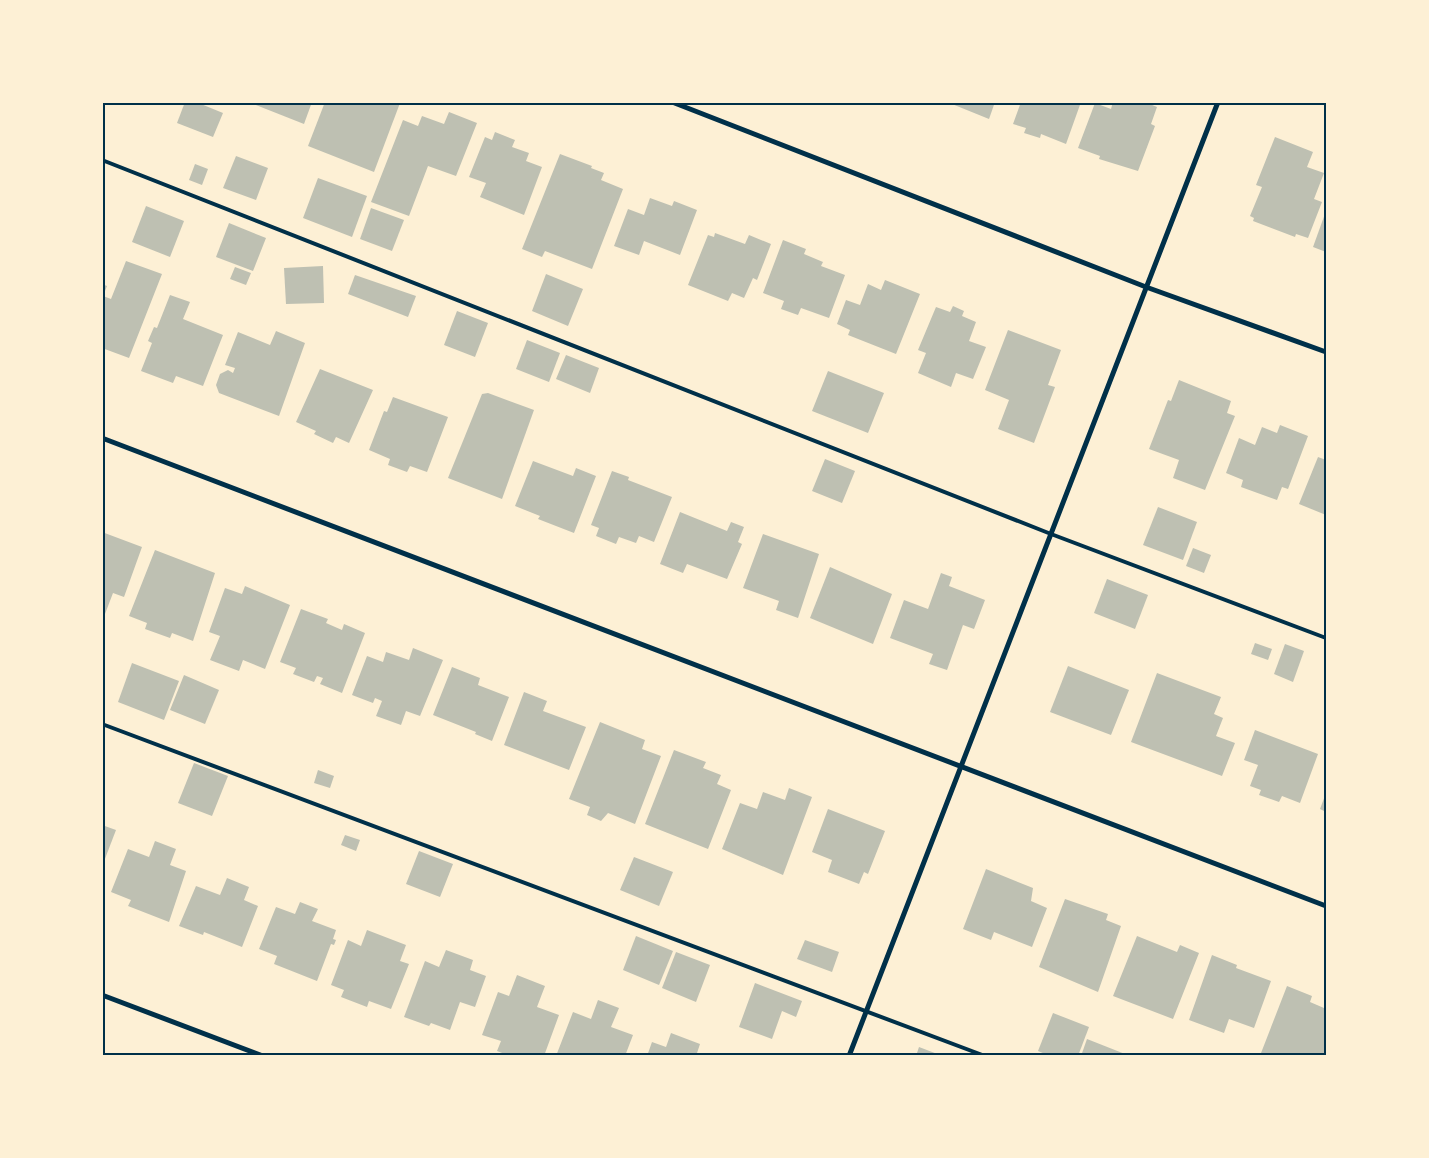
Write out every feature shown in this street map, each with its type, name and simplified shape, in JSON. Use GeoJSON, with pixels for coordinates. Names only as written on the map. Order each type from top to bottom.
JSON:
{"type":"FeatureCollection","features":[{"type":"Feature","properties":{"kind":"street"},"geometry":{"type":"LineString","coordinates":[[672,102],[1146,287],[1326,352]]}},
{"type":"Feature","properties":{"kind":"street"},"geometry":{"type":"LineString","coordinates":[[849,1056],[1218,102]]}},
{"type":"Feature","properties":{"kind":"street"},"geometry":{"type":"LineString","coordinates":[[102,438],[1326,906]]}},
{"type":"Feature","properties":{"kind":"street"},"geometry":{"type":"LineString","coordinates":[[102,994],[263,1056]]}},
{"type":"Feature","properties":{"kind":"lane"},"geometry":{"type":"LineString","coordinates":[[102,160],[1051,534],[1326,638]]}},
{"type":"Feature","properties":{"kind":"lane"},"geometry":{"type":"LineString","coordinates":[[102,724],[867,1010],[985,1056]]}},
{"type":"Feature","properties":{"kind":"building"},"geometry":{"type":"Polygon","coordinates":[[[185,102],[196,102],[223,113],[213,137],[177,123],[185,102]]]}},
{"type":"Feature","properties":{"kind":"building"},"geometry":{"type":"Polygon","coordinates":[[[248,102],[312,102],[304,124],[248,102]]]}},
{"type":"Feature","properties":{"kind":"building"},"geometry":{"type":"Polygon","coordinates":[[[325,102],[400,103],[374,172],[308,146],[325,102]]]}},
{"type":"Feature","properties":{"kind":"building"},"geometry":{"type":"Polygon","coordinates":[[[947,102],[995,102],[989,119],[947,102]]]}},
{"type":"Feature","properties":{"kind":"building"},"geometry":{"type":"Polygon","coordinates":[[[1021,102],[1081,102],[1066,144],[1041,134],[1040,138],[1024,133],[1026,128],[1013,124],[1021,102]]]}},
{"type":"Feature","properties":{"kind":"building"},"geometry":{"type":"Polygon","coordinates":[[[1113,102],[1145,102],[1157,107],[1151,124],[1155,126],[1138,171],[1099,159],[1100,156],[1078,148],[1095,103],[1111,109],[1113,102]]]}},
{"type":"Feature","properties":{"kind":"building"},"geometry":{"type":"Polygon","coordinates":[[[449,112],[477,123],[456,176],[428,166],[409,216],[371,202],[403,120],[418,126],[422,116],[444,124],[449,112]]]}},
{"type":"Feature","properties":{"kind":"building"},"geometry":{"type":"Polygon","coordinates":[[[495,132],[515,140],[512,147],[529,153],[526,161],[542,167],[524,215],[480,197],[486,183],[469,177],[485,137],[492,140],[495,132]]]}},
{"type":"Feature","properties":{"kind":"building"},"geometry":{"type":"Polygon","coordinates":[[[1275,137],[1313,152],[1307,167],[1324,173],[1314,199],[1322,202],[1308,238],[1296,234],[1295,237],[1253,221],[1254,218],[1250,216],[1262,187],[1256,185],[1275,137]]]}},
{"type":"Feature","properties":{"kind":"building"},"geometry":{"type":"Polygon","coordinates":[[[560,154],[592,166],[591,168],[604,173],[601,180],[623,189],[592,269],[545,251],[542,257],[522,249],[560,154]]]}},
{"type":"Feature","properties":{"kind":"building"},"geometry":{"type":"Polygon","coordinates":[[[236,156],[268,168],[256,200],[223,188],[236,156]]]}},
{"type":"Feature","properties":{"kind":"building"},"geometry":{"type":"Polygon","coordinates":[[[195,164],[208,169],[202,185],[189,180],[195,164]]]}},
{"type":"Feature","properties":{"kind":"building"},"geometry":{"type":"Polygon","coordinates":[[[318,178],[367,196],[352,237],[303,218],[318,178]]]}},
{"type":"Feature","properties":{"kind":"building"},"geometry":{"type":"Polygon","coordinates":[[[650,198],[672,206],[674,201],[697,210],[680,255],[644,241],[639,255],[614,246],[628,209],[644,215],[650,198]]]}},
{"type":"Feature","properties":{"kind":"building"},"geometry":{"type":"Polygon","coordinates":[[[146,206],[184,221],[170,257],[132,242],[146,206]]]}},
{"type":"Feature","properties":{"kind":"building"},"geometry":{"type":"Polygon","coordinates":[[[371,208],[404,220],[392,251],[360,239],[371,208]]]}},
{"type":"Feature","properties":{"kind":"building"},"geometry":{"type":"Polygon","coordinates":[[[1326,211],[1326,252],[1313,247],[1326,211]]]}},
{"type":"Feature","properties":{"kind":"building"},"geometry":{"type":"Polygon","coordinates":[[[229,223],[266,238],[253,271],[216,257],[229,223]]]}},
{"type":"Feature","properties":{"kind":"building"},"geometry":{"type":"Polygon","coordinates":[[[715,233],[745,244],[749,235],[771,244],[757,280],[753,278],[744,298],[732,293],[728,301],[688,285],[708,235],[714,237],[715,233]]]}},
{"type":"Feature","properties":{"kind":"building"},"geometry":{"type":"Polygon","coordinates":[[[783,240],[806,249],[804,254],[823,262],[821,266],[845,275],[829,318],[801,308],[798,315],[781,309],[784,301],[763,293],[783,240]]]}},
{"type":"Feature","properties":{"kind":"building"},"geometry":{"type":"Polygon","coordinates":[[[126,261],[162,274],[129,358],[102,348],[102,284],[107,286],[103,296],[111,299],[126,261]]]}},
{"type":"Feature","properties":{"kind":"building"},"geometry":{"type":"Polygon","coordinates":[[[323,266],[324,303],[286,304],[284,268],[323,266]]]}},
{"type":"Feature","properties":{"kind":"building"},"geometry":{"type":"Polygon","coordinates":[[[235,267],[251,273],[246,285],[230,279],[235,267]]]}},
{"type":"Feature","properties":{"kind":"building"},"geometry":{"type":"Polygon","coordinates":[[[546,274],[583,289],[568,326],[532,311],[546,274]]]}},
{"type":"Feature","properties":{"kind":"building"},"geometry":{"type":"Polygon","coordinates":[[[355,275],[416,296],[408,317],[348,294],[355,275]]]}},
{"type":"Feature","properties":{"kind":"building"},"geometry":{"type":"Polygon","coordinates":[[[885,280],[920,294],[896,354],[848,335],[850,330],[837,324],[846,300],[860,305],[868,284],[881,290],[885,280]]]}},
{"type":"Feature","properties":{"kind":"building"},"geometry":{"type":"Polygon","coordinates":[[[170,295],[190,302],[183,319],[223,335],[203,386],[176,376],[173,383],[141,371],[152,343],[148,341],[154,327],[157,328],[170,295]]]}},
{"type":"Feature","properties":{"kind":"building"},"geometry":{"type":"Polygon","coordinates":[[[953,306],[964,311],[962,316],[976,322],[969,341],[986,347],[973,379],[956,373],[951,387],[918,373],[926,353],[918,350],[936,307],[950,312],[953,306]]]}},
{"type":"Feature","properties":{"kind":"building"},"geometry":{"type":"Polygon","coordinates":[[[457,311],[488,323],[475,357],[444,345],[457,311]]]}},
{"type":"Feature","properties":{"kind":"building"},"geometry":{"type":"Polygon","coordinates":[[[1008,330],[1061,350],[1048,385],[1055,387],[1034,443],[998,429],[1009,400],[985,390],[1008,330]]]}},
{"type":"Feature","properties":{"kind":"building"},"geometry":{"type":"Polygon","coordinates":[[[276,331],[305,343],[279,416],[219,393],[216,385],[220,374],[228,370],[233,373],[235,368],[225,365],[238,332],[270,345],[276,331]]]}},
{"type":"Feature","properties":{"kind":"building"},"geometry":{"type":"Polygon","coordinates":[[[527,340],[560,353],[549,382],[516,369],[527,340]]]}},
{"type":"Feature","properties":{"kind":"building"},"geometry":{"type":"Polygon","coordinates":[[[566,355],[599,368],[590,393],[556,379],[566,355]]]}},
{"type":"Feature","properties":{"kind":"building"},"geometry":{"type":"Polygon","coordinates":[[[320,369],[373,390],[349,443],[336,437],[333,443],[314,434],[316,431],[296,422],[320,369]]]}},
{"type":"Feature","properties":{"kind":"building"},"geometry":{"type":"Polygon","coordinates":[[[828,371],[884,393],[868,433],[812,411],[828,371]]]}},
{"type":"Feature","properties":{"kind":"building"},"geometry":{"type":"Polygon","coordinates":[[[1179,380],[1231,401],[1227,413],[1235,416],[1205,490],[1173,478],[1179,460],[1149,449],[1168,400],[1171,401],[1179,380]]]}},
{"type":"Feature","properties":{"kind":"building"},"geometry":{"type":"Polygon","coordinates":[[[488,393],[534,410],[502,499],[448,478],[482,394],[488,393]]]}},
{"type":"Feature","properties":{"kind":"building"},"geometry":{"type":"Polygon","coordinates":[[[393,397],[448,417],[427,472],[410,466],[407,472],[388,465],[390,459],[369,450],[384,411],[387,412],[393,397]]]}},
{"type":"Feature","properties":{"kind":"building"},"geometry":{"type":"Polygon","coordinates":[[[1280,425],[1308,436],[1288,489],[1282,487],[1277,500],[1241,487],[1243,480],[1226,473],[1239,438],[1255,445],[1262,427],[1277,433],[1280,425]]]}},
{"type":"Feature","properties":{"kind":"building"},"geometry":{"type":"Polygon","coordinates":[[[1318,457],[1326,460],[1326,515],[1299,504],[1318,457]]]}},
{"type":"Feature","properties":{"kind":"building"},"geometry":{"type":"Polygon","coordinates":[[[825,459],[855,471],[842,503],[812,491],[825,459]]]}},
{"type":"Feature","properties":{"kind":"building"},"geometry":{"type":"Polygon","coordinates":[[[533,461],[573,476],[576,468],[596,476],[574,533],[538,519],[540,516],[515,506],[533,461]]]}},
{"type":"Feature","properties":{"kind":"building"},"geometry":{"type":"Polygon","coordinates":[[[612,471],[629,477],[628,480],[672,497],[654,542],[639,536],[636,543],[619,537],[616,544],[596,536],[599,528],[591,525],[612,471]]]}},
{"type":"Feature","properties":{"kind":"building"},"geometry":{"type":"Polygon","coordinates":[[[1158,507],[1197,522],[1183,560],[1143,545],[1158,507]]]}},
{"type":"Feature","properties":{"kind":"building"},"geometry":{"type":"Polygon","coordinates":[[[680,512],[727,531],[731,522],[744,527],[738,542],[742,544],[727,579],[687,564],[683,573],[660,564],[680,512]]]}},
{"type":"Feature","properties":{"kind":"building"},"geometry":{"type":"Polygon","coordinates":[[[102,532],[142,547],[124,597],[113,593],[105,614],[102,613],[102,532]]]}},
{"type":"Feature","properties":{"kind":"building"},"geometry":{"type":"Polygon","coordinates":[[[763,534],[819,554],[798,618],[776,610],[779,601],[743,588],[763,534]]]}},
{"type":"Feature","properties":{"kind":"building"},"geometry":{"type":"Polygon","coordinates":[[[1193,548],[1211,555],[1204,573],[1186,566],[1193,548]]]}},
{"type":"Feature","properties":{"kind":"building"},"geometry":{"type":"Polygon","coordinates":[[[155,550],[215,573],[193,641],[172,633],[170,638],[145,629],[147,623],[129,616],[155,550]]]}},
{"type":"Feature","properties":{"kind":"building"},"geometry":{"type":"Polygon","coordinates":[[[830,567],[892,594],[873,644],[810,618],[830,567]]]}},
{"type":"Feature","properties":{"kind":"building"},"geometry":{"type":"Polygon","coordinates":[[[941,573],[952,577],[949,586],[985,600],[974,629],[963,625],[947,670],[929,664],[933,654],[890,638],[904,600],[928,609],[941,573]]]}},
{"type":"Feature","properties":{"kind":"building"},"geometry":{"type":"Polygon","coordinates":[[[1107,579],[1148,595],[1135,629],[1094,613],[1107,579]]]}},
{"type":"Feature","properties":{"kind":"building"},"geometry":{"type":"Polygon","coordinates":[[[245,586],[290,605],[265,669],[243,660],[239,671],[210,660],[220,636],[209,632],[225,588],[242,594],[245,586]]]}},
{"type":"Feature","properties":{"kind":"building"},"geometry":{"type":"Polygon","coordinates":[[[301,609],[328,619],[326,623],[342,630],[344,624],[365,633],[342,693],[320,684],[323,678],[317,676],[314,682],[293,674],[296,668],[280,662],[301,609]]]}},
{"type":"Feature","properties":{"kind":"building"},"geometry":{"type":"Polygon","coordinates":[[[1255,643],[1272,649],[1268,660],[1251,654],[1255,643]]]}},
{"type":"Feature","properties":{"kind":"building"},"geometry":{"type":"Polygon","coordinates":[[[1285,644],[1304,651],[1293,682],[1274,674],[1285,644]]]}},
{"type":"Feature","properties":{"kind":"building"},"geometry":{"type":"Polygon","coordinates":[[[413,648],[443,660],[420,716],[406,711],[401,725],[376,716],[382,701],[375,698],[373,703],[352,695],[367,656],[383,662],[386,652],[409,660],[413,648]]]}},
{"type":"Feature","properties":{"kind":"building"},"geometry":{"type":"Polygon","coordinates":[[[132,663],[179,681],[164,720],[118,702],[132,663]]]}},
{"type":"Feature","properties":{"kind":"building"},"geometry":{"type":"Polygon","coordinates":[[[1068,666],[1129,690],[1111,735],[1050,712],[1068,666]]]}},
{"type":"Feature","properties":{"kind":"building"},"geometry":{"type":"Polygon","coordinates":[[[452,667],[480,678],[478,685],[509,697],[492,741],[475,734],[476,732],[433,715],[452,667]]]}},
{"type":"Feature","properties":{"kind":"building"},"geometry":{"type":"Polygon","coordinates":[[[1157,673],[1221,697],[1214,714],[1223,718],[1216,736],[1235,743],[1222,776],[1131,742],[1157,673]]]}},
{"type":"Feature","properties":{"kind":"building"},"geometry":{"type":"Polygon","coordinates":[[[184,675],[219,690],[205,724],[170,710],[184,675]]]}},
{"type":"Feature","properties":{"kind":"building"},"geometry":{"type":"Polygon","coordinates":[[[524,692],[547,701],[543,711],[586,727],[569,770],[504,745],[524,692]]]}},
{"type":"Feature","properties":{"kind":"building"},"geometry":{"type":"Polygon","coordinates":[[[600,722],[645,740],[642,749],[661,756],[635,824],[608,813],[601,821],[587,815],[590,807],[569,799],[600,722]]]}},
{"type":"Feature","properties":{"kind":"building"},"geometry":{"type":"Polygon","coordinates":[[[1255,730],[1318,754],[1300,803],[1282,796],[1279,802],[1259,795],[1261,790],[1250,786],[1258,765],[1244,760],[1255,730]]]}},
{"type":"Feature","properties":{"kind":"building"},"geometry":{"type":"Polygon","coordinates":[[[674,750],[706,762],[703,768],[721,775],[717,784],[731,790],[708,849],[645,824],[674,750]]]}},
{"type":"Feature","properties":{"kind":"building"},"geometry":{"type":"Polygon","coordinates":[[[194,763],[228,776],[212,816],[178,803],[194,763]]]}},
{"type":"Feature","properties":{"kind":"building"},"geometry":{"type":"Polygon","coordinates":[[[318,770],[334,776],[330,788],[314,783],[318,770]]]}},
{"type":"Feature","properties":{"kind":"building"},"geometry":{"type":"Polygon","coordinates":[[[789,788],[812,797],[783,875],[722,849],[740,803],[757,809],[763,792],[785,800],[789,788]]]}},
{"type":"Feature","properties":{"kind":"building"},"geometry":{"type":"Polygon","coordinates":[[[1326,793],[1326,812],[1320,809],[1326,793]]]}},
{"type":"Feature","properties":{"kind":"building"},"geometry":{"type":"Polygon","coordinates":[[[828,809],[885,831],[868,874],[864,872],[859,884],[828,872],[832,860],[812,852],[828,809]]]}},
{"type":"Feature","properties":{"kind":"building"},"geometry":{"type":"Polygon","coordinates":[[[102,825],[116,830],[103,864],[102,864],[102,825]]]}},
{"type":"Feature","properties":{"kind":"building"},"geometry":{"type":"Polygon","coordinates":[[[345,835],[360,840],[356,851],[341,845],[345,835]]]}},
{"type":"Feature","properties":{"kind":"building"},"geometry":{"type":"Polygon","coordinates":[[[155,841],[176,849],[170,865],[186,871],[169,922],[128,906],[131,900],[111,892],[128,849],[149,857],[155,841]]]}},
{"type":"Feature","properties":{"kind":"building"},"geometry":{"type":"Polygon","coordinates":[[[419,851],[453,864],[440,897],[406,884],[419,851]]]}},
{"type":"Feature","properties":{"kind":"building"},"geometry":{"type":"Polygon","coordinates":[[[634,857],[673,872],[659,906],[620,890],[634,857]]]}},
{"type":"Feature","properties":{"kind":"building"},"geometry":{"type":"Polygon","coordinates":[[[986,869],[1033,888],[1031,901],[1047,908],[1032,947],[994,932],[991,940],[963,929],[986,869]]]}},
{"type":"Feature","properties":{"kind":"building"},"geometry":{"type":"Polygon","coordinates":[[[227,878],[249,887],[244,900],[258,906],[242,947],[204,932],[203,935],[179,926],[196,886],[220,895],[227,878]]]}},
{"type":"Feature","properties":{"kind":"building"},"geometry":{"type":"Polygon","coordinates":[[[1065,899],[1108,914],[1106,920],[1121,926],[1098,992],[1039,967],[1065,899]]]}},
{"type":"Feature","properties":{"kind":"building"},"geometry":{"type":"Polygon","coordinates":[[[300,902],[318,909],[312,921],[336,930],[333,939],[336,940],[334,945],[331,944],[317,981],[274,964],[277,956],[259,949],[276,907],[295,914],[300,902]]]}},
{"type":"Feature","properties":{"kind":"building"},"geometry":{"type":"Polygon","coordinates":[[[367,930],[406,945],[400,961],[409,964],[391,1009],[369,1001],[367,1007],[341,997],[344,990],[331,985],[348,940],[361,946],[367,930]]]}},
{"type":"Feature","properties":{"kind":"building"},"geometry":{"type":"Polygon","coordinates":[[[636,936],[673,951],[659,985],[623,970],[636,936]]]}},
{"type":"Feature","properties":{"kind":"building"},"geometry":{"type":"Polygon","coordinates":[[[1137,936],[1177,952],[1180,945],[1199,953],[1173,1019],[1113,996],[1137,936]]]}},
{"type":"Feature","properties":{"kind":"building"},"geometry":{"type":"Polygon","coordinates":[[[805,940],[839,952],[832,972],[797,959],[805,940]]]}},
{"type":"Feature","properties":{"kind":"building"},"geometry":{"type":"Polygon","coordinates":[[[446,950],[473,960],[470,970],[486,976],[475,1007],[460,1002],[450,1030],[431,1023],[429,1026],[404,1017],[425,961],[439,967],[446,950]]]}},
{"type":"Feature","properties":{"kind":"building"},"geometry":{"type":"Polygon","coordinates":[[[676,952],[710,965],[696,1002],[662,988],[676,952]]]}},
{"type":"Feature","properties":{"kind":"building"},"geometry":{"type":"Polygon","coordinates":[[[1212,955],[1237,965],[1236,968],[1271,981],[1254,1028],[1229,1019],[1224,1033],[1189,1020],[1212,955]]]}},
{"type":"Feature","properties":{"kind":"building"},"geometry":{"type":"Polygon","coordinates":[[[517,975],[545,986],[537,1007],[559,1015],[544,1056],[510,1056],[497,1051],[501,1041],[482,1035],[498,992],[509,996],[517,975]]]}},
{"type":"Feature","properties":{"kind":"building"},"geometry":{"type":"Polygon","coordinates":[[[755,983],[802,1001],[796,1017],[782,1011],[772,1039],[739,1027],[755,983]]]}},
{"type":"Feature","properties":{"kind":"building"},"geometry":{"type":"Polygon","coordinates":[[[1287,986],[1312,996],[1310,1002],[1324,1008],[1326,1001],[1326,1056],[1266,1056],[1261,1053],[1287,986]]]}},
{"type":"Feature","properties":{"kind":"building"},"geometry":{"type":"Polygon","coordinates":[[[598,1000],[619,1008],[611,1027],[633,1035],[625,1056],[556,1056],[573,1012],[591,1019],[598,1000]]]}},
{"type":"Feature","properties":{"kind":"building"},"geometry":{"type":"Polygon","coordinates":[[[1053,1013],[1089,1027],[1078,1056],[1050,1056],[1038,1051],[1053,1013]]]}},
{"type":"Feature","properties":{"kind":"building"},"geometry":{"type":"Polygon","coordinates":[[[671,1033],[700,1044],[696,1056],[647,1056],[652,1042],[666,1047],[671,1033]]]}},
{"type":"Feature","properties":{"kind":"building"},"geometry":{"type":"Polygon","coordinates":[[[1087,1039],[1125,1054],[1124,1056],[1081,1056],[1087,1039]]]}},
{"type":"Feature","properties":{"kind":"building"},"geometry":{"type":"Polygon","coordinates":[[[919,1047],[940,1055],[940,1056],[916,1056],[919,1047]]]}}]}
